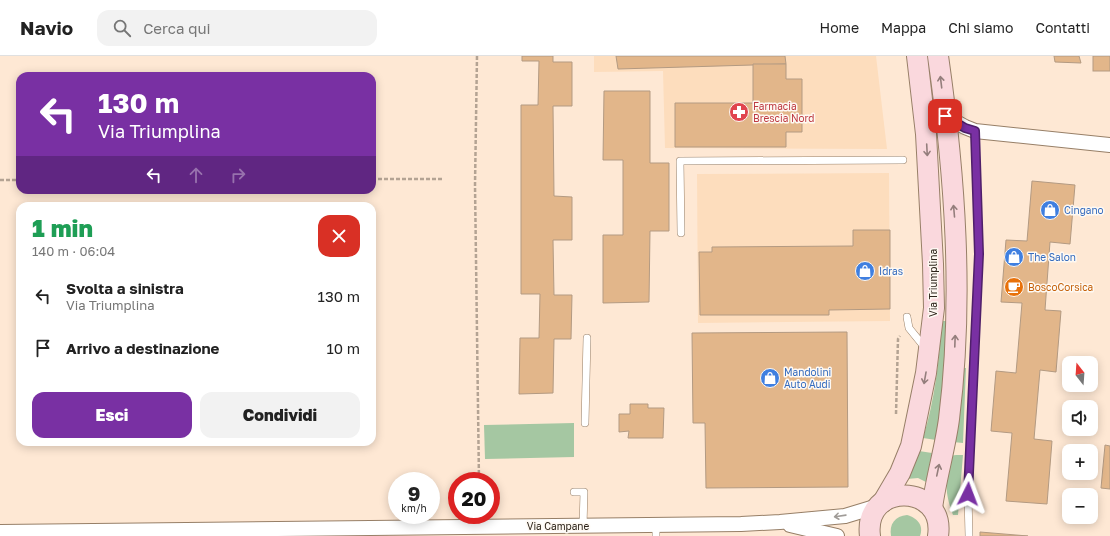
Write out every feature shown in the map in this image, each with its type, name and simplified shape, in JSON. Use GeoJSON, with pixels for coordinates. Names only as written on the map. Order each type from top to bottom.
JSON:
{"type":"FeatureCollection","features":[{"type":"Feature","properties":{"kind":"main road","name":"Via Triumplina"},"geometry":{"type":"LineString","coordinates":[[870,536],[870,521],[900,473],[911,446],[919,411],[929,353],[934,308],[934,264],[926,134],[917,56]]}},
{"type":"Feature","properties":{"kind":"main road"},"geometry":{"type":"LineString","coordinates":[[932,508],[949,420],[956,310],[955,227],[938,56]]}},
{"type":"Feature","properties":{"kind":"main road"},"geometry":{"type":"LineString","coordinates":[[881,504],[891,497],[900,495],[909,495],[922,500],[932,508],[936,516],[939,525],[938,536]]}},
{"type":"Feature","properties":{"kind":"street"},"geometry":{"type":"LineString","coordinates":[[945,116],[965,128],[975,131],[1110,145]]}},
{"type":"Feature","properties":{"kind":"street","name":"Via Campane"},"geometry":{"type":"LineString","coordinates":[[0,532],[262,532],[583,526],[656,531],[845,516],[881,504]]}},
{"type":"Feature","properties":{"kind":"street","name":"Via Campane"},"geometry":{"type":"LineString","coordinates":[[780,522],[837,536]]}},
{"type":"Feature","properties":{"kind":"lane"},"geometry":{"type":"LineString","coordinates":[[969,536],[968,494],[979,254],[975,131]]}},
{"type":"Feature","properties":{"kind":"lane"},"geometry":{"type":"LineString","coordinates":[[681,233],[680,161],[903,160]]}},
{"type":"Feature","properties":{"kind":"lane"},"geometry":{"type":"LineString","coordinates":[[907,317],[909,328],[929,353]]}},
{"type":"Feature","properties":{"kind":"lane"},"geometry":{"type":"LineString","coordinates":[[585,423],[587,338]]}},
{"type":"Feature","properties":{"kind":"lane"},"geometry":{"type":"LineString","coordinates":[[574,492],[584,492],[583,526]]}},
{"type":"Feature","properties":{"kind":"path"},"geometry":{"type":"LineString","coordinates":[[477,56],[475,185],[479,472]]}},
{"type":"Feature","properties":{"kind":"path"},"geometry":{"type":"LineString","coordinates":[[376,179],[442,179]]}},
{"type":"Feature","properties":{"kind":"path"},"geometry":{"type":"LineString","coordinates":[[0,180],[16,180]]}},
{"type":"Feature","properties":{"kind":"path"},"geometry":{"type":"LineString","coordinates":[[896,414],[898,339]]}},
{"type":"Feature","properties":{"kind":"shaded area"},"geometry":{"type":"Polygon","coordinates":[[[594,56],[876,56],[887,149],[665,148],[663,71],[594,72],[594,56]]]}},
{"type":"Feature","properties":{"kind":"shaded area"},"geometry":{"type":"Polygon","coordinates":[[[889,173],[890,321],[698,323],[697,174],[889,173]]]}},
{"type":"Feature","properties":{"kind":"green space"},"geometry":{"type":"Polygon","coordinates":[[[942,321],[946,321],[943,399],[936,440],[923,438],[931,409],[936,380],[942,321]]]}},
{"type":"Feature","properties":{"kind":"green space"},"geometry":{"type":"Polygon","coordinates":[[[962,368],[966,368],[963,443],[953,442],[960,415],[962,368]]]}},
{"type":"Feature","properties":{"kind":"green space"},"geometry":{"type":"Polygon","coordinates":[[[574,423],[574,457],[485,459],[484,425],[574,423]]]}},
{"type":"Feature","properties":{"kind":"green space"},"geometry":{"type":"Polygon","coordinates":[[[919,451],[932,453],[926,482],[918,478],[907,479],[919,451]]]}},
{"type":"Feature","properties":{"kind":"green space"},"geometry":{"type":"Polygon","coordinates":[[[963,455],[958,515],[953,515],[948,499],[947,479],[949,456],[963,455]]]}},
{"type":"Feature","properties":{"kind":"green space"},"geometry":{"type":"Polygon","coordinates":[[[907,515],[919,522],[921,528],[920,536],[891,536],[891,528],[894,521],[899,517],[907,515]]]}},
{"type":"Feature","properties":{"kind":"building"},"geometry":{"type":"Polygon","coordinates":[[[522,56],[553,56],[553,62],[572,62],[572,106],[553,106],[554,196],[572,197],[572,240],[553,240],[554,295],[572,295],[571,339],[554,339],[553,393],[519,394],[520,338],[539,338],[540,294],[521,294],[521,105],[538,105],[539,61],[522,61],[522,56]]]}},
{"type":"Feature","properties":{"kind":"building"},"geometry":{"type":"Polygon","coordinates":[[[616,56],[785,56],[786,64],[618,69],[616,56]]]}},
{"type":"Feature","properties":{"kind":"building"},"geometry":{"type":"Polygon","coordinates":[[[1054,56],[1079,56],[1081,63],[1055,62],[1054,56]]]}},
{"type":"Feature","properties":{"kind":"building"},"geometry":{"type":"Polygon","coordinates":[[[1093,56],[1110,56],[1110,71],[1093,71],[1093,56]]]}},
{"type":"Feature","properties":{"kind":"building","name":"Farmacia Brescia Nord"},"geometry":{"type":"Polygon","coordinates":[[[753,64],[786,64],[786,79],[802,79],[802,132],[786,132],[786,147],[675,147],[675,103],[753,103],[753,64]]]}},
{"type":"Feature","properties":{"kind":"building"},"geometry":{"type":"Polygon","coordinates":[[[604,91],[650,91],[650,163],[669,163],[669,231],[650,231],[649,302],[603,303],[603,235],[623,235],[623,160],[603,160],[604,91]]]}},
{"type":"Feature","properties":{"kind":"building"},"geometry":{"type":"Polygon","coordinates":[[[1032,181],[1075,185],[1070,244],[1050,242],[1045,310],[1061,311],[1056,372],[1040,370],[1034,439],[1052,441],[1047,504],[1006,501],[1012,433],[991,431],[996,371],[1016,373],[1022,303],[1001,302],[1006,240],[1027,241],[1032,181]]]}},
{"type":"Feature","properties":{"kind":"building"},"geometry":{"type":"Polygon","coordinates":[[[853,230],[890,230],[890,309],[829,310],[829,315],[700,315],[699,252],[712,252],[712,247],[853,246],[853,230]]]}},
{"type":"Feature","properties":{"kind":"building","name":"Mandolini Auto Audi"},"geometry":{"type":"Polygon","coordinates":[[[847,332],[848,487],[706,488],[705,423],[693,423],[692,333],[847,332]]]}},
{"type":"Feature","properties":{"kind":"building"},"geometry":{"type":"Polygon","coordinates":[[[630,404],[648,404],[648,408],[664,408],[663,438],[628,438],[629,431],[619,432],[619,414],[630,414],[630,404]]]}},
{"type":"Feature","properties":{"kind":"building"},"geometry":{"type":"Polygon","coordinates":[[[1105,445],[1110,446],[1110,489],[1101,488],[1105,445]]]}},
{"type":"Feature","properties":{"kind":"building"},"geometry":{"type":"Polygon","coordinates":[[[980,532],[1028,536],[980,536],[980,532]]]}},
{"type":"Feature","properties":{"kind":"place","name":"Farmacia Brescia Nord"},"geometry":{"type":"Point","coordinates":[739,112]}},
{"type":"Feature","properties":{"kind":"place","name":"Cingano"},"geometry":{"type":"Point","coordinates":[1050,210]}},
{"type":"Feature","properties":{"kind":"place","name":"The Salon"},"geometry":{"type":"Point","coordinates":[1014,257]}},
{"type":"Feature","properties":{"kind":"place","name":"Idras"},"geometry":{"type":"Point","coordinates":[865,271]}},
{"type":"Feature","properties":{"kind":"place","name":"BoscoCorsica"},"geometry":{"type":"Point","coordinates":[1014,287]}},
{"type":"Feature","properties":{"kind":"place","name":"Mandolini Auto Audi"},"geometry":{"type":"Point","coordinates":[770,378]}},
{"type":"Feature","properties":{"kind":"route"},"geometry":{"type":"LineString","coordinates":[[945,116],[965,128],[975,131],[979,254],[968,494]]}}]}
